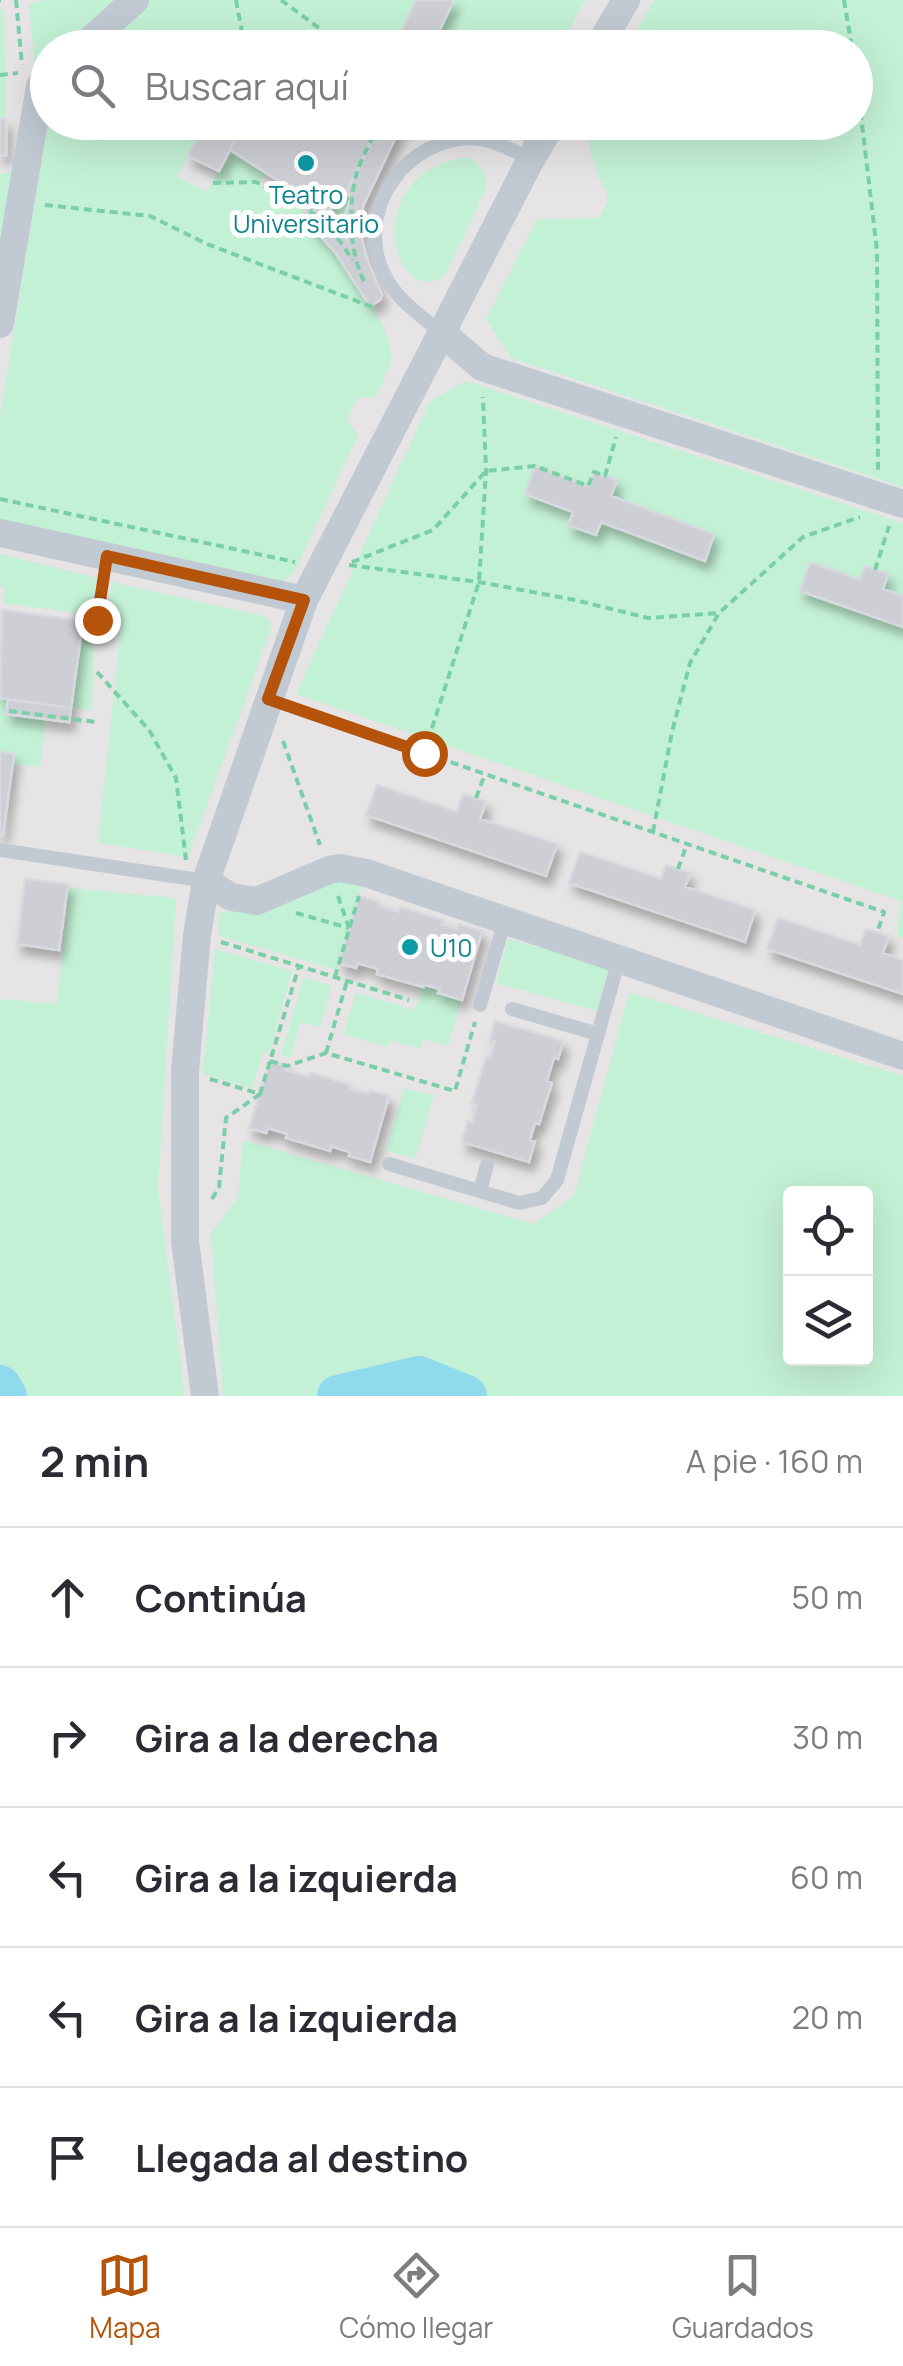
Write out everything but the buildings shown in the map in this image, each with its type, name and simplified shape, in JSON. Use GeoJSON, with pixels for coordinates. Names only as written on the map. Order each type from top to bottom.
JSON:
{"type":"FeatureCollection","features":[{"type":"Feature","properties":{"kind":"street"},"geometry":{"type":"LineString","coordinates":[[102,30],[135,0]]}},
{"type":"Feature","properties":{"kind":"street"},"geometry":{"type":"LineString","coordinates":[[591,30],[605,0]]}},
{"type":"Feature","properties":{"kind":"street"},"geometry":{"type":"LineString","coordinates":[[608,30],[626,0]]}},
{"type":"Feature","properties":{"kind":"street"},"geometry":{"type":"LineString","coordinates":[[0,324],[31,140]]}},
{"type":"Feature","properties":{"kind":"street"},"geometry":{"type":"LineString","coordinates":[[204,1383],[185,1242],[185,1072],[197,935],[197,879],[304,600],[542,140]]}},
{"type":"Feature","properties":{"kind":"street"},"geometry":{"type":"LineString","coordinates":[[442,333],[482,367],[900,503]]}},
{"type":"Feature","properties":{"kind":"street"},"geometry":{"type":"LineString","coordinates":[[0,533],[304,600]]}},
{"type":"Feature","properties":{"kind":"street"},"geometry":{"type":"LineString","coordinates":[[197,879],[231,897],[257,902],[329,870],[366,873],[903,1056]]}},
{"type":"Feature","properties":{"kind":"lane"},"geometry":{"type":"LineString","coordinates":[[442,333],[401,299],[383,272],[376,244],[377,214],[387,187],[405,164],[430,147],[453,140]]}},
{"type":"Feature","properties":{"kind":"lane"},"geometry":{"type":"LineString","coordinates":[[492,140],[531,160]]}},
{"type":"Feature","properties":{"kind":"lane"},"geometry":{"type":"LineString","coordinates":[[0,850],[197,879]]}},
{"type":"Feature","properties":{"kind":"lane"},"geometry":{"type":"LineString","coordinates":[[480,1005],[504,920]]}},
{"type":"Feature","properties":{"kind":"lane"},"geometry":{"type":"LineString","coordinates":[[389,1164],[519,1203],[542,1198],[557,1180],[620,959]]}},
{"type":"Feature","properties":{"kind":"lane"},"geometry":{"type":"LineString","coordinates":[[512,1009],[598,1034]]}},
{"type":"Feature","properties":{"kind":"lane"},"geometry":{"type":"LineString","coordinates":[[480,1191],[487,1165]]}},
{"type":"Feature","properties":{"kind":"path"},"geometry":{"type":"LineString","coordinates":[[0,75],[22,72],[16,0]]}},
{"type":"Feature","properties":{"kind":"path"},"geometry":{"type":"LineString","coordinates":[[236,0],[242,30]]}},
{"type":"Feature","properties":{"kind":"path"},"geometry":{"type":"LineString","coordinates":[[281,0],[322,30]]}},
{"type":"Feature","properties":{"kind":"path"},"geometry":{"type":"LineString","coordinates":[[844,0],[849,30]]}},
{"type":"Feature","properties":{"kind":"path"},"geometry":{"type":"LineString","coordinates":[[212,183],[256,182],[312,212],[355,263]]}},
{"type":"Feature","properties":{"kind":"path"},"geometry":{"type":"LineString","coordinates":[[22,189],[38,205],[150,216],[206,244],[370,306],[376,302]]}},
{"type":"Feature","properties":{"kind":"path"},"geometry":{"type":"LineString","coordinates":[[312,212],[315,204]]}},
{"type":"Feature","properties":{"kind":"path"},"geometry":{"type":"LineString","coordinates":[[424,753],[479,582],[486,471],[482,367]]}},
{"type":"Feature","properties":{"kind":"path"},"geometry":{"type":"LineString","coordinates":[[623,413],[605,476],[594,472],[588,486],[535,466],[486,471],[433,530],[345,565],[479,582],[648,618],[719,613]]}},
{"type":"Feature","properties":{"kind":"path"},"geometry":{"type":"LineString","coordinates":[[0,499],[321,567]]}},
{"type":"Feature","properties":{"kind":"path"},"geometry":{"type":"LineString","coordinates":[[875,570],[900,503]]}},
{"type":"Feature","properties":{"kind":"path"},"geometry":{"type":"LineString","coordinates":[[97,620],[107,556]]}},
{"type":"Feature","properties":{"kind":"path"},"geometry":{"type":"LineString","coordinates":[[97,672],[148,730],[176,778],[197,879]]}},
{"type":"Feature","properties":{"kind":"path"},"geometry":{"type":"LineString","coordinates":[[268,699],[884,912],[877,932]]}},
{"type":"Feature","properties":{"kind":"path"},"geometry":{"type":"LineString","coordinates":[[268,699],[350,928]]}},
{"type":"Feature","properties":{"kind":"path"},"geometry":{"type":"LineString","coordinates":[[9,711],[96,722]]}},
{"type":"Feature","properties":{"kind":"path"},"geometry":{"type":"LineString","coordinates":[[476,798],[485,774]]}},
{"type":"Feature","properties":{"kind":"path"},"geometry":{"type":"LineString","coordinates":[[678,869],[687,844]]}},
{"type":"Feature","properties":{"kind":"path"},"geometry":{"type":"LineString","coordinates":[[335,977],[366,873]]}},
{"type":"Feature","properties":{"kind":"path"},"geometry":{"type":"LineString","coordinates":[[257,902],[350,928]]}},
{"type":"Feature","properties":{"kind":"path"},"geometry":{"type":"LineString","coordinates":[[197,935],[409,1000]]}},
{"type":"Feature","properties":{"kind":"path"},"geometry":{"type":"LineString","coordinates":[[211,1201],[220,1187],[226,1118],[260,1094],[299,966]]}},
{"type":"Feature","properties":{"kind":"path"},"geometry":{"type":"LineString","coordinates":[[326,1054],[347,981]]}},
{"type":"Feature","properties":{"kind":"path"},"geometry":{"type":"LineString","coordinates":[[270,1061],[286,1066],[326,1054],[455,1091],[480,1005]]}},
{"type":"Feature","properties":{"kind":"path"},"geometry":{"type":"LineString","coordinates":[[185,1072],[260,1094]]}},
{"type":"Feature","properties":{"kind":"shaded area"},"geometry":{"type":"Polygon","coordinates":[[[0,0],[903,0],[903,1396],[0,1396],[0,0]]]}},
{"type":"Feature","properties":{"kind":"green space"},"geometry":{"type":"Polygon","coordinates":[[[44,0],[119,0],[86,30],[32,30],[29,4],[44,0]]]}},
{"type":"Feature","properties":{"kind":"green space"},"geometry":{"type":"Polygon","coordinates":[[[150,0],[416,0],[401,30],[119,30],[150,0]]]}},
{"type":"Feature","properties":{"kind":"green space"},"geometry":{"type":"Polygon","coordinates":[[[454,0],[585,0],[570,30],[440,30],[454,0]]]}},
{"type":"Feature","properties":{"kind":"green space"},"geometry":{"type":"Polygon","coordinates":[[[654,0],[903,0],[903,487],[511,358],[486,319],[537,219],[599,218],[609,200],[589,140],[873,140],[873,30],[637,30],[654,0]]]}},
{"type":"Feature","properties":{"kind":"green space"},"geometry":{"type":"Polygon","coordinates":[[[4,9],[6,119],[0,119],[0,10],[4,9]]]}},
{"type":"Feature","properties":{"kind":"green space"},"geometry":{"type":"Polygon","coordinates":[[[45,140],[196,140],[177,177],[207,192],[230,150],[267,174],[257,183],[306,207],[302,216],[342,263],[372,307],[390,346],[391,361],[375,397],[357,398],[347,421],[358,435],[294,573],[281,582],[0,520],[0,416],[45,140]]]}},
{"type":"Feature","properties":{"kind":"green space"},"geometry":{"type":"Polygon","coordinates":[[[467,157],[483,170],[486,189],[445,275],[426,282],[411,275],[400,259],[395,236],[398,211],[409,187],[432,168],[467,157]]]}},
{"type":"Feature","properties":{"kind":"green space"},"geometry":{"type":"Polygon","coordinates":[[[19,170],[0,283],[0,174],[19,170]]]}},
{"type":"Feature","properties":{"kind":"green space"},"geometry":{"type":"Polygon","coordinates":[[[346,191],[351,198],[345,216],[347,240],[320,211],[322,208],[329,212],[346,191]]]}},
{"type":"Feature","properties":{"kind":"green space"},"geometry":{"type":"Polygon","coordinates":[[[466,381],[903,523],[903,939],[897,937],[901,901],[296,694],[430,401],[466,381]]]}},
{"type":"Feature","properties":{"kind":"green space"},"geometry":{"type":"Polygon","coordinates":[[[0,554],[97,578],[91,615],[3,603],[0,554]]]}},
{"type":"Feature","properties":{"kind":"green space"},"geometry":{"type":"Polygon","coordinates":[[[112,582],[270,620],[271,629],[188,857],[98,843],[121,627],[105,624],[112,582]]]}},
{"type":"Feature","properties":{"kind":"green space"},"geometry":{"type":"Polygon","coordinates":[[[83,621],[94,636],[92,711],[71,708],[83,621]]]}},
{"type":"Feature","properties":{"kind":"green space"},"geometry":{"type":"Polygon","coordinates":[[[0,698],[8,699],[6,714],[46,720],[40,767],[13,764],[13,754],[0,752],[0,698]]]}},
{"type":"Feature","properties":{"kind":"green space"},"geometry":{"type":"Polygon","coordinates":[[[340,876],[363,882],[337,970],[219,936],[219,913],[340,876]]]}},
{"type":"Feature","properties":{"kind":"green space"},"geometry":{"type":"Polygon","coordinates":[[[69,888],[176,898],[158,1189],[185,1396],[0,1396],[0,999],[57,1004],[69,888]]]}},
{"type":"Feature","properties":{"kind":"green space"},"geometry":{"type":"Polygon","coordinates":[[[508,939],[609,967],[597,1011],[496,983],[508,939]]]}},
{"type":"Feature","properties":{"kind":"green space"},"geometry":{"type":"Polygon","coordinates":[[[215,949],[292,971],[269,1053],[263,1052],[252,1088],[203,1074],[215,949]]]}},
{"type":"Feature","properties":{"kind":"green space"},"geometry":{"type":"Polygon","coordinates":[[[304,977],[332,986],[320,1027],[301,1022],[290,1058],[281,1055],[304,977]]]}},
{"type":"Feature","properties":{"kind":"green space"},"geometry":{"type":"Polygon","coordinates":[[[422,984],[462,1000],[448,1046],[423,1039],[420,1049],[390,1040],[387,1047],[343,1034],[356,993],[415,1010],[422,984]]]}},
{"type":"Feature","properties":{"kind":"green space"},"geometry":{"type":"Polygon","coordinates":[[[629,992],[903,1076],[903,1396],[223,1396],[211,1234],[238,1197],[243,1140],[533,1224],[574,1196],[629,992]]]}},
{"type":"Feature","properties":{"kind":"green space"},"geometry":{"type":"Polygon","coordinates":[[[404,1088],[434,1096],[415,1159],[386,1150],[404,1088]]]}},
{"type":"Feature","properties":{"kind":"waterway"},"geometry":{"type":"LineString","coordinates":[[338,1396],[419,1377],[466,1396]]}},
{"type":"Feature","properties":{"kind":"waterway"},"geometry":{"type":"LineString","coordinates":[[0,1386],[6,1396]]}},
{"type":"Feature","properties":{"kind":"place","name":"Teatro Universitario"},"geometry":{"type":"Point","coordinates":[306,163]}},
{"type":"Feature","properties":{"kind":"place","name":"U10"},"geometry":{"type":"Point","coordinates":[410,947]}},
{"type":"Feature","properties":{"kind":"route"},"geometry":{"type":"LineString","coordinates":[[97,620],[107,556],[304,600],[268,699],[424,753]]}}]}
